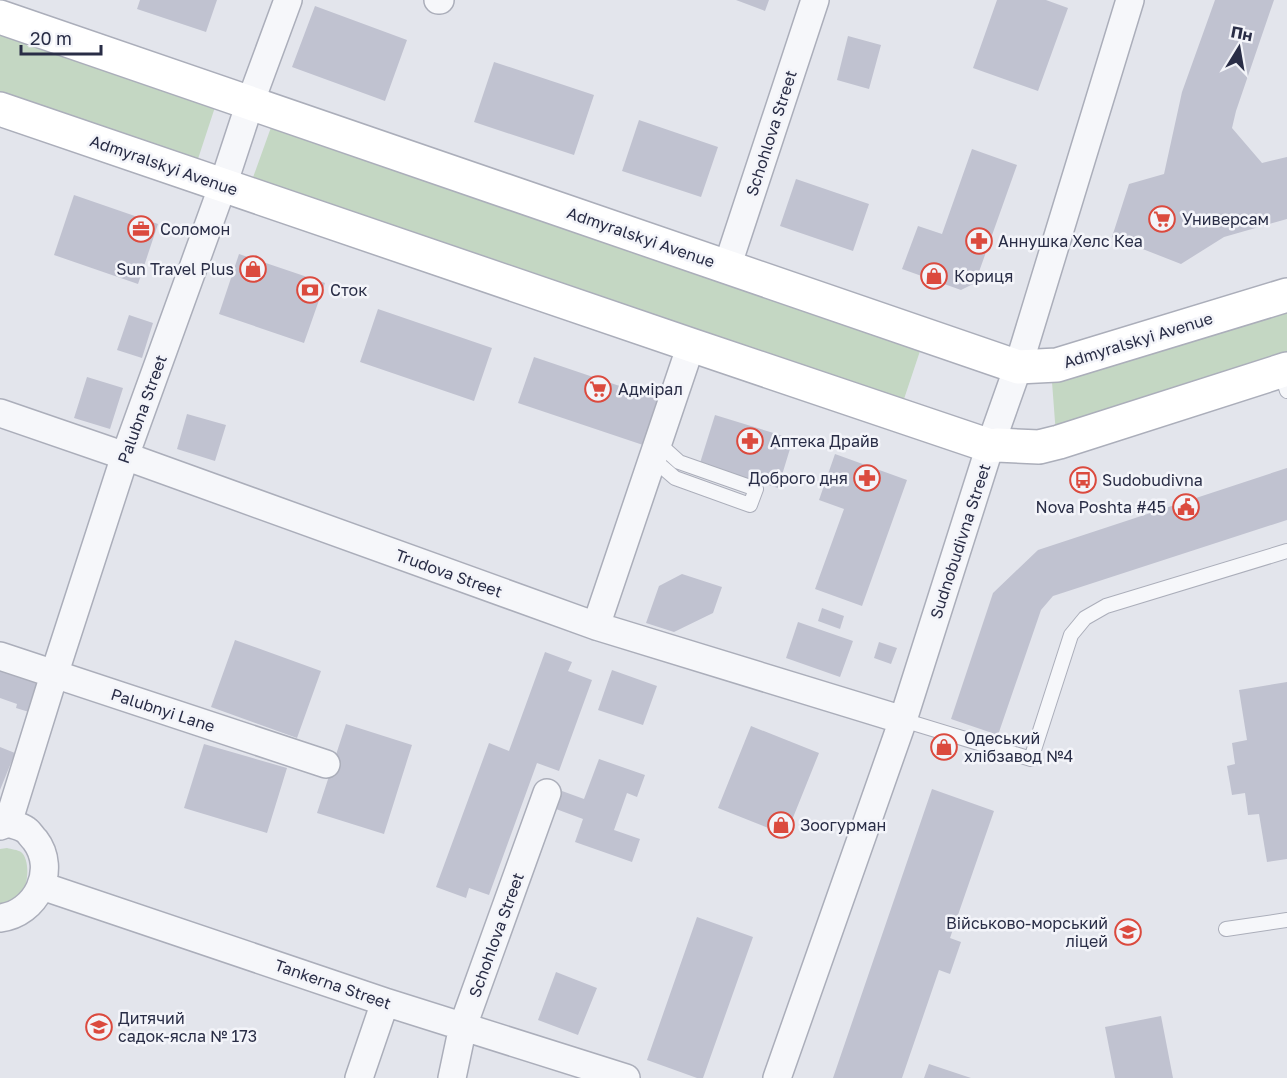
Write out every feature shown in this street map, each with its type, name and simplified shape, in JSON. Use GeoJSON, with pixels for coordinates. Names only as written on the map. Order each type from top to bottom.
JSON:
{"type":"FeatureCollection","features":[{"type":"Feature","properties":{"kind":"main road","name":"Admyralskyi Avenue"},"geometry":{"type":"LineString","coordinates":[[0,17],[1018,367],[1057,365],[1287,295]]}},
{"type":"Feature","properties":{"kind":"main road","name":"Admyralskyi Avenue"},"geometry":{"type":"LineString","coordinates":[[0,109],[990,446],[1039,447],[1285,377]]}},
{"type":"Feature","properties":{"kind":"street","name":"Palubna Street"},"geometry":{"type":"LineString","coordinates":[[42,886],[45,866],[39,846],[27,830],[4,824],[125,456],[288,0]]}},
{"type":"Feature","properties":{"kind":"street","name":"Schohlova Street"},"geometry":{"type":"LineString","coordinates":[[727,267],[815,0]]}},
{"type":"Feature","properties":{"kind":"street","name":"Sudnobudivna Street"},"geometry":{"type":"LineString","coordinates":[[777,1078],[903,720],[990,446],[1018,367],[1130,0]]}},
{"type":"Feature","properties":{"kind":"street"},"geometry":{"type":"LineString","coordinates":[[596,626],[691,345]]}},
{"type":"Feature","properties":{"kind":"street","name":"Trudova Street"},"geometry":{"type":"LineString","coordinates":[[0,413],[596,626],[903,720]]}},
{"type":"Feature","properties":{"kind":"street","name":"Palubnyi Lane"},"geometry":{"type":"LineString","coordinates":[[0,656],[326,764]]}},
{"type":"Feature","properties":{"kind":"street","name":"Schohlova Street"},"geometry":{"type":"LineString","coordinates":[[452,1078],[463,1026],[547,793]]}},
{"type":"Feature","properties":{"kind":"street"},"geometry":{"type":"LineString","coordinates":[[0,918],[11,917],[30,905],[42,886]]}},
{"type":"Feature","properties":{"kind":"street","name":"Tankerna Street"},"geometry":{"type":"LineString","coordinates":[[42,886],[385,1002],[626,1078]]}},
{"type":"Feature","properties":{"kind":"street"},"geometry":{"type":"LineString","coordinates":[[359,1078],[385,1002]]}},
{"type":"Feature","properties":{"kind":"lane"},"geometry":{"type":"LineString","coordinates":[[655,451],[679,462],[756,489],[750,505],[675,478],[655,451]]}},
{"type":"Feature","properties":{"kind":"lane"},"geometry":{"type":"LineString","coordinates":[[903,720],[1031,759],[1071,635],[1085,618],[1106,606],[1287,551]]}},
{"type":"Feature","properties":{"kind":"lane"},"geometry":{"type":"LineString","coordinates":[[1226,929],[1287,920]]}},
{"type":"Feature","properties":{"kind":"green space"},"geometry":{"type":"Polygon","coordinates":[[[0,27],[217,101],[196,165],[0,98],[0,27]]]}},
{"type":"Feature","properties":{"kind":"green space"},"geometry":{"type":"Polygon","coordinates":[[[274,119],[923,342],[902,405],[251,183],[274,119]]]}},
{"type":"Feature","properties":{"kind":"green space"},"geometry":{"type":"Polygon","coordinates":[[[1287,307],[1287,360],[1056,435],[1052,382],[1287,307]]]}},
{"type":"Feature","properties":{"kind":"green space"},"geometry":{"type":"Polygon","coordinates":[[[0,849],[20,851],[24,856],[27,874],[25,887],[20,896],[0,909],[0,849]]]}},
{"type":"Feature","properties":{"kind":"building"},"geometry":{"type":"Polygon","coordinates":[[[140,0],[217,0],[206,32],[137,9],[140,0]]]}},
{"type":"Feature","properties":{"kind":"building"},"geometry":{"type":"Polygon","coordinates":[[[736,0],[769,0],[765,11],[736,0]]]}},
{"type":"Feature","properties":{"kind":"building"},"geometry":{"type":"Polygon","coordinates":[[[997,0],[1046,0],[1068,8],[1038,91],[973,68],[997,0]]]}},
{"type":"Feature","properties":{"kind":"building"},"geometry":{"type":"Polygon","coordinates":[[[1215,0],[1274,0],[1232,128],[1262,163],[1287,157],[1287,219],[1224,237],[1181,264],[1112,237],[1129,184],[1164,174],[1182,92],[1215,0]]]}},
{"type":"Feature","properties":{"kind":"building"},"geometry":{"type":"Polygon","coordinates":[[[315,6],[407,40],[385,101],[292,67],[315,6]]]}},
{"type":"Feature","properties":{"kind":"building"},"geometry":{"type":"Polygon","coordinates":[[[848,36],[881,45],[869,89],[837,80],[848,36]]]}},
{"type":"Feature","properties":{"kind":"building"},"geometry":{"type":"Polygon","coordinates":[[[494,62],[594,95],[574,155],[474,122],[494,62]]]}},
{"type":"Feature","properties":{"kind":"building"},"geometry":{"type":"Polygon","coordinates":[[[639,120],[718,147],[701,197],[622,171],[639,120]]]}},
{"type":"Feature","properties":{"kind":"building"},"geometry":{"type":"Polygon","coordinates":[[[972,149],[1017,165],[975,283],[961,290],[902,269],[918,226],[942,234],[972,149]]]}},
{"type":"Feature","properties":{"kind":"building"},"geometry":{"type":"Polygon","coordinates":[[[796,179],[869,204],[853,251],[780,226],[796,179]]]}},
{"type":"Feature","properties":{"kind":"building"},"geometry":{"type":"Polygon","coordinates":[[[74,195],[158,224],[138,284],[54,255],[74,195]]]}},
{"type":"Feature","properties":{"kind":"building"},"geometry":{"type":"Polygon","coordinates":[[[239,254],[325,283],[304,343],[219,314],[239,254]]]}},
{"type":"Feature","properties":{"kind":"building"},"geometry":{"type":"Polygon","coordinates":[[[378,309],[492,348],[474,401],[360,362],[378,309]]]}},
{"type":"Feature","properties":{"kind":"building"},"geometry":{"type":"Polygon","coordinates":[[[129,315],[153,323],[142,358],[117,350],[129,315]]]}},
{"type":"Feature","properties":{"kind":"building"},"geometry":{"type":"Polygon","coordinates":[[[534,357],[661,400],[646,446],[518,403],[534,357]]]}},
{"type":"Feature","properties":{"kind":"building"},"geometry":{"type":"Polygon","coordinates":[[[87,377],[123,388],[110,429],[74,418],[87,377]]]}},
{"type":"Feature","properties":{"kind":"building"},"geometry":{"type":"Polygon","coordinates":[[[187,414],[226,425],[215,461],[177,449],[187,414]]]}},
{"type":"Feature","properties":{"kind":"building"},"geometry":{"type":"Polygon","coordinates":[[[715,415],[793,439],[778,488],[700,463],[715,415]]]}},
{"type":"Feature","properties":{"kind":"building"},"geometry":{"type":"Polygon","coordinates":[[[835,454],[907,480],[862,606],[815,589],[844,509],[819,500],[835,454]]]}},
{"type":"Feature","properties":{"kind":"building"},"geometry":{"type":"Polygon","coordinates":[[[1287,468],[1287,520],[1053,596],[1041,610],[998,735],[951,719],[993,593],[1038,550],[1287,468]]]}},
{"type":"Feature","properties":{"kind":"building"},"geometry":{"type":"Polygon","coordinates":[[[682,574],[722,587],[713,613],[674,632],[646,623],[659,586],[682,574]]]}},
{"type":"Feature","properties":{"kind":"building"},"geometry":{"type":"Polygon","coordinates":[[[822,608],[844,616],[840,629],[818,621],[822,608]]]}},
{"type":"Feature","properties":{"kind":"building"},"geometry":{"type":"Polygon","coordinates":[[[798,622],[853,641],[840,677],[786,658],[798,622]]]}},
{"type":"Feature","properties":{"kind":"building"},"geometry":{"type":"Polygon","coordinates":[[[235,640],[321,671],[297,738],[211,707],[235,640]]]}},
{"type":"Feature","properties":{"kind":"building"},"geometry":{"type":"Polygon","coordinates":[[[879,642],[897,648],[891,664],[874,658],[879,642]]]}},
{"type":"Feature","properties":{"kind":"building"},"geometry":{"type":"Polygon","coordinates":[[[545,652],[572,662],[568,671],[592,680],[559,771],[537,763],[489,895],[469,888],[466,898],[436,887],[489,743],[509,751],[545,652]]]}},
{"type":"Feature","properties":{"kind":"building"},"geometry":{"type":"Polygon","coordinates":[[[0,668],[39,680],[29,712],[16,708],[17,704],[0,698],[0,668]]]}},
{"type":"Feature","properties":{"kind":"building"},"geometry":{"type":"Polygon","coordinates":[[[612,670],[657,686],[643,725],[598,710],[612,670]]]}},
{"type":"Feature","properties":{"kind":"building"},"geometry":{"type":"Polygon","coordinates":[[[1287,682],[1287,859],[1267,862],[1259,814],[1248,815],[1245,793],[1232,795],[1227,766],[1235,764],[1232,743],[1247,740],[1239,690],[1287,682]]]}},
{"type":"Feature","properties":{"kind":"building"},"geometry":{"type":"Polygon","coordinates":[[[346,724],[412,745],[384,834],[317,813],[346,724]]]}},
{"type":"Feature","properties":{"kind":"building"},"geometry":{"type":"Polygon","coordinates":[[[751,726],[819,753],[786,835],[718,808],[751,726]]]}},
{"type":"Feature","properties":{"kind":"building","name":"Одеський хлібзавод №4"},"geometry":{"type":"Polygon","coordinates":[[[940,740],[952,743],[949,755],[937,751],[940,740]]]}},
{"type":"Feature","properties":{"kind":"building"},"geometry":{"type":"Polygon","coordinates":[[[204,744],[287,768],[267,833],[184,808],[204,744]]]}},
{"type":"Feature","properties":{"kind":"building"},"geometry":{"type":"Polygon","coordinates":[[[0,747],[15,753],[0,790],[0,747]]]}},
{"type":"Feature","properties":{"kind":"building"},"geometry":{"type":"Polygon","coordinates":[[[599,759],[645,775],[637,797],[627,793],[614,830],[640,839],[632,862],[575,842],[583,819],[556,809],[562,791],[584,799],[599,759]]]}},
{"type":"Feature","properties":{"kind":"building"},"geometry":{"type":"Polygon","coordinates":[[[932,789],[994,811],[950,938],[961,942],[950,974],[939,970],[902,1078],[833,1078],[932,789]]]}},
{"type":"Feature","properties":{"kind":"building"},"geometry":{"type":"Polygon","coordinates":[[[697,917],[753,937],[703,1078],[697,1078],[647,1060],[697,917]]]}},
{"type":"Feature","properties":{"kind":"building"},"geometry":{"type":"Polygon","coordinates":[[[556,972],[597,988],[578,1035],[538,1020],[556,972]]]}},
{"type":"Feature","properties":{"kind":"building"},"geometry":{"type":"Polygon","coordinates":[[[1161,1016],[1173,1078],[1115,1078],[1105,1027],[1161,1016]]]}},
{"type":"Feature","properties":{"kind":"building"},"geometry":{"type":"Polygon","coordinates":[[[929,1064],[971,1078],[924,1078],[929,1064]]]}},
{"type":"Feature","properties":{"kind":"place","name":"Универсам"},"geometry":{"type":"Point","coordinates":[1162,219]}},
{"type":"Feature","properties":{"kind":"place","name":"Соломон"},"geometry":{"type":"Point","coordinates":[141,229]}},
{"type":"Feature","properties":{"kind":"place","name":"Аннушка Хелс Кеа"},"geometry":{"type":"Point","coordinates":[979,241]}},
{"type":"Feature","properties":{"kind":"place","name":"Sun Travel Plus"},"geometry":{"type":"Point","coordinates":[253,269]}},
{"type":"Feature","properties":{"kind":"place","name":"Кориця"},"geometry":{"type":"Point","coordinates":[934,276]}},
{"type":"Feature","properties":{"kind":"place","name":"Сток"},"geometry":{"type":"Point","coordinates":[310,290]}},
{"type":"Feature","properties":{"kind":"place","name":"Адмірал"},"geometry":{"type":"Point","coordinates":[598,389]}},
{"type":"Feature","properties":{"kind":"place","name":"Аптека Драйв"},"geometry":{"type":"Point","coordinates":[750,441]}},
{"type":"Feature","properties":{"kind":"place","name":"Доброго дня"},"geometry":{"type":"Point","coordinates":[867,478]}},
{"type":"Feature","properties":{"kind":"place","name":"Sudobudivna"},"geometry":{"type":"Point","coordinates":[1083,480]}},
{"type":"Feature","properties":{"kind":"place","name":"Nova Poshta #45"},"geometry":{"type":"Point","coordinates":[1186,507]}},
{"type":"Feature","properties":{"kind":"place","name":"Одеський хлібзавод №4"},"geometry":{"type":"Point","coordinates":[944,747]}},
{"type":"Feature","properties":{"kind":"place","name":"Зоогурман"},"geometry":{"type":"Point","coordinates":[781,825]}},
{"type":"Feature","properties":{"kind":"place","name":"Військово-морський ліцей"},"geometry":{"type":"Point","coordinates":[1128,932]}},
{"type":"Feature","properties":{"kind":"place","name":"Дитячий садок-ясла № 173"},"geometry":{"type":"Point","coordinates":[99,1027]}}]}
